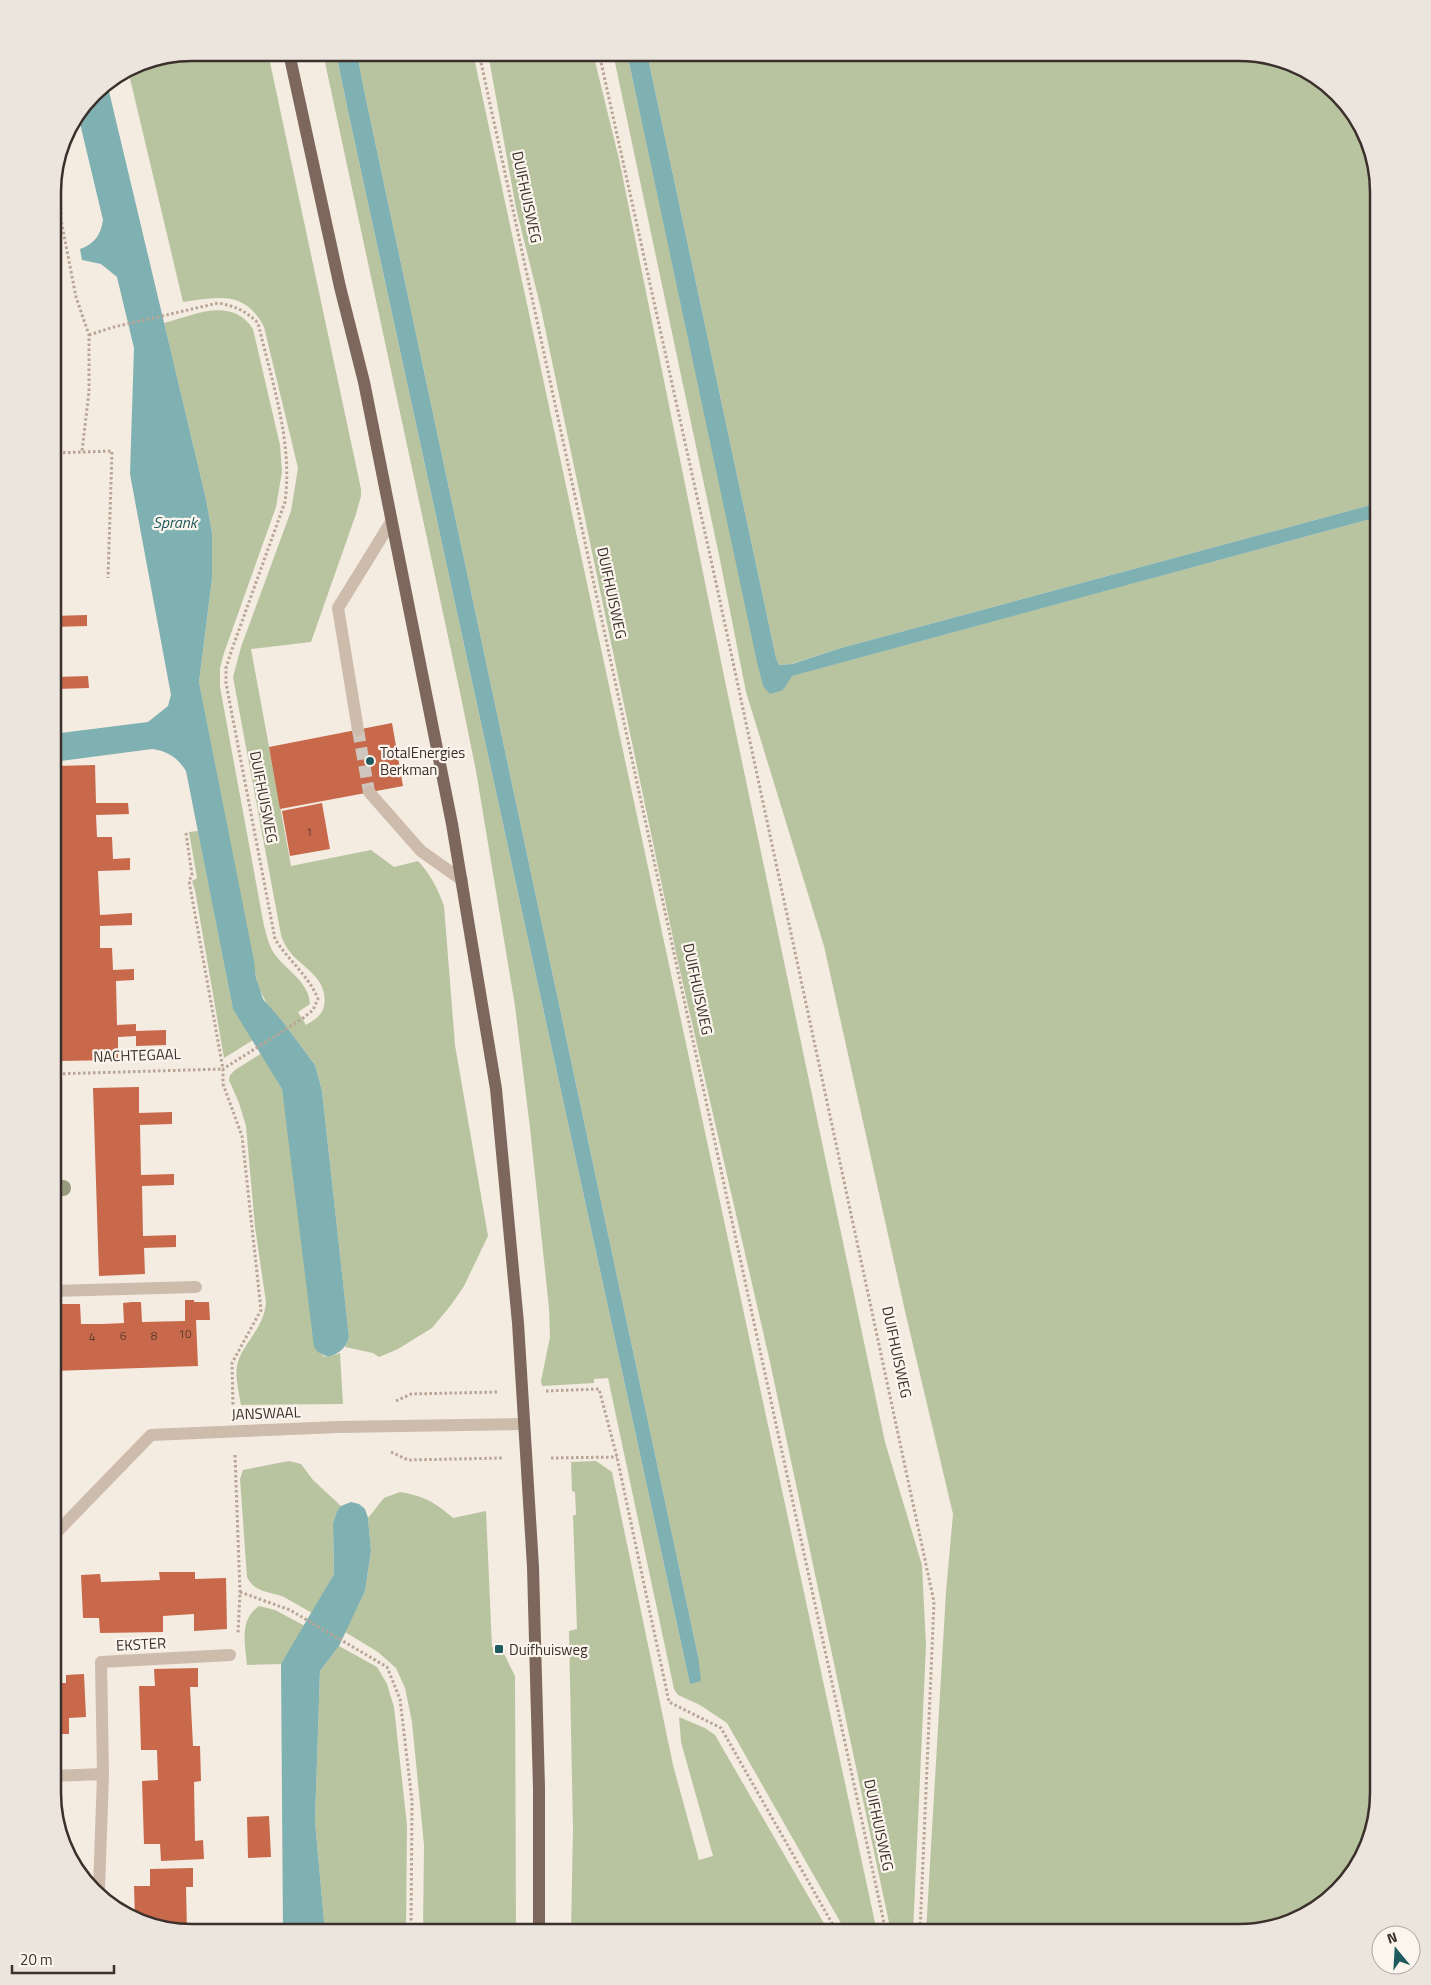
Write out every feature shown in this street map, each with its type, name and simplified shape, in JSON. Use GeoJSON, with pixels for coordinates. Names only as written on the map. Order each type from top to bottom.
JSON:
{"type":"FeatureCollection","features":[{"type":"Feature","properties":{"kind":"main road"},"geometry":{"type":"LineString","coordinates":[[292,62],[340,287],[364,382],[462,880],[496,1089],[518,1323],[536,1637],[540,1788],[539,1923]]}},
{"type":"Feature","properties":{"kind":"street"},"geometry":{"type":"LineString","coordinates":[[358,730],[338,608],[391,522]]}},
{"type":"Feature","properties":{"kind":"street"},"geometry":{"type":"LineString","coordinates":[[369,792],[421,851],[462,880]]}},
{"type":"Feature","properties":{"kind":"street"},"geometry":{"type":"LineString","coordinates":[[61,1291],[196,1287]]}},
{"type":"Feature","properties":{"kind":"street","name":"JANSWAAL"},"geometry":{"type":"LineString","coordinates":[[61,1527],[151,1435],[234,1430],[421,1424],[524,1424]]}},
{"type":"Feature","properties":{"kind":"street","name":"EKSTER"},"geometry":{"type":"LineString","coordinates":[[98,1883],[103,1774],[101,1662],[230,1654]]}},
{"type":"Feature","properties":{"kind":"street"},"geometry":{"type":"LineString","coordinates":[[61,1776],[103,1774]]}},
{"type":"Feature","properties":{"kind":"path","name":"DUIFHUISWEG"},"geometry":{"type":"LineString","coordinates":[[481,62],[884,1924]]}},
{"type":"Feature","properties":{"kind":"path","name":"DUIFHUISWEG"},"geometry":{"type":"LineString","coordinates":[[601,62],[719,598],[934,1602],[920,1924]]}},
{"type":"Feature","properties":{"kind":"path"},"geometry":{"type":"LineString","coordinates":[[62,225],[76,297],[89,335],[89,392],[82,452]]}},
{"type":"Feature","properties":{"kind":"path","name":"DUIFHUISWEG"},"geometry":{"type":"LineString","coordinates":[[89,335],[114,327],[218,303],[232,305],[247,312],[258,323],[286,444],[288,479],[285,502],[231,652],[226,668],[226,682],[275,939],[284,954],[313,986],[318,999],[313,1010],[302,1019],[223,1069]]}},
{"type":"Feature","properties":{"kind":"path"},"geometry":{"type":"LineString","coordinates":[[62,453],[112,451],[108,578]]}},
{"type":"Feature","properties":{"kind":"path"},"geometry":{"type":"LineString","coordinates":[[186,833],[192,875],[189,881],[223,1069],[224,1084],[242,1136],[261,1310],[232,1362],[240,1592],[238,1642],[230,1654]]}},
{"type":"Feature","properties":{"kind":"path","name":"NACHTEGAAL"},"geometry":{"type":"LineString","coordinates":[[61,1074],[223,1069]]}},
{"type":"Feature","properties":{"kind":"path"},"geometry":{"type":"LineString","coordinates":[[522,1392],[599,1388],[617,1457],[669,1702],[721,1728],[832,1924]]}},
{"type":"Feature","properties":{"kind":"path"},"geometry":{"type":"LineString","coordinates":[[526,1458],[617,1457]]}},
{"type":"Feature","properties":{"kind":"path"},"geometry":{"type":"LineString","coordinates":[[240,1592],[290,1610],[387,1667],[400,1699],[412,1801],[412,1923]]}},
{"type":"Feature","properties":{"kind":"green space"},"geometry":{"type":"Polygon","coordinates":[[[184,62],[270,62],[361,489],[356,514],[311,642],[251,649],[291,866],[371,850],[394,867],[418,861],[434,882],[444,906],[455,1045],[488,1236],[464,1286],[432,1328],[398,1349],[379,1357],[373,1353],[345,1347],[349,1337],[322,1091],[315,1065],[283,1022],[270,1009],[258,987],[199,682],[212,579],[212,533],[206,499],[164,323],[200,313],[223,310],[234,313],[244,319],[253,329],[280,445],[282,472],[276,507],[224,653],[220,668],[220,687],[264,926],[274,953],[302,984],[309,997],[310,1004],[298,1012],[306,1025],[323,1010],[324,994],[320,983],[289,950],[281,935],[233,677],[241,647],[291,511],[298,468],[264,327],[257,315],[240,302],[230,299],[219,298],[183,302],[130,77],[150,68],[184,62]]]}},
{"type":"Feature","properties":{"kind":"green space"},"geometry":{"type":"Polygon","coordinates":[[[325,62],[338,62],[690,1684],[698,1656],[359,62],[475,62],[875,1924],[841,1924],[727,1723],[700,1705],[678,1695],[674,1689],[608,1378],[594,1379],[594,1383],[542,1386],[541,1381],[550,1337],[549,1308],[530,1128],[515,1006],[476,771],[325,62]]]}},
{"type":"Feature","properties":{"kind":"green space"},"geometry":{"type":"Polygon","coordinates":[[[490,62],[595,62],[619,159],[725,681],[885,1442],[922,1565],[926,1646],[913,1924],[889,1924],[770,1362],[678,962],[541,309],[516,208],[490,62]]]}},
{"type":"Feature","properties":{"kind":"green space"},"geometry":{"type":"Polygon","coordinates":[[[615,62],[629,62],[763,686],[783,690],[791,676],[1370,519],[1370,1793],[1369,1810],[1360,1843],[1343,1873],[1319,1897],[1289,1914],[1256,1923],[1239,1924],[926,1924],[946,1592],[953,1514],[905,1311],[824,946],[746,692],[615,62]]]}},
{"type":"Feature","properties":{"kind":"green space"},"geometry":{"type":"Polygon","coordinates":[[[649,62],[1247,62],[1281,68],[1297,75],[1312,83],[1343,112],[1360,142],[1369,175],[1370,505],[841,648],[791,664],[779,665],[649,62]]]}},
{"type":"Feature","properties":{"kind":"green space"},"geometry":{"type":"Polygon","coordinates":[[[198,831],[233,1008],[253,1040],[224,1058],[192,881],[197,878],[189,832],[198,831]]]}},
{"type":"Feature","properties":{"kind":"green space"},"geometry":{"type":"Polygon","coordinates":[[[262,1053],[282,1089],[323,1356],[328,1357],[340,1353],[343,1404],[241,1405],[237,1366],[239,1358],[261,1321],[266,1302],[255,1227],[246,1126],[229,1080],[230,1075],[235,1070],[262,1053]]]}},
{"type":"Feature","properties":{"kind":"green space"},"geometry":{"type":"Polygon","coordinates":[[[289,1461],[301,1464],[313,1480],[341,1506],[333,1523],[334,1574],[312,1613],[284,1597],[258,1589],[247,1577],[240,1479],[243,1470],[289,1461]]]}},
{"type":"Feature","properties":{"kind":"green space"},"geometry":{"type":"Polygon","coordinates":[[[596,1461],[612,1472],[673,1765],[699,1860],[713,1856],[681,1742],[679,1717],[705,1728],[715,1735],[824,1924],[571,1923],[573,1829],[569,1631],[577,1629],[573,1515],[576,1515],[575,1492],[572,1491],[571,1462],[596,1461]]]}},
{"type":"Feature","properties":{"kind":"green space"},"geometry":{"type":"Polygon","coordinates":[[[400,1492],[415,1495],[428,1500],[453,1518],[486,1511],[492,1647],[500,1646],[515,1676],[516,1923],[423,1923],[424,1845],[412,1722],[405,1688],[396,1668],[378,1652],[345,1632],[365,1591],[371,1551],[368,1518],[384,1498],[400,1492]]]}},
{"type":"Feature","properties":{"kind":"green space"},"geometry":{"type":"Polygon","coordinates":[[[259,1606],[275,1610],[305,1626],[281,1664],[247,1665],[246,1625],[248,1618],[259,1606]]]}},
{"type":"Feature","properties":{"kind":"green space"},"geometry":{"type":"Polygon","coordinates":[[[339,1646],[377,1667],[387,1684],[394,1707],[407,1825],[406,1923],[324,1923],[315,1821],[320,1671],[339,1646]]]}},
{"type":"Feature","properties":{"kind":"water"},"geometry":{"type":"Polygon","coordinates":[[[338,62],[359,62],[698,1656],[701,1681],[690,1684],[338,62]]]}},
{"type":"Feature","properties":{"kind":"water"},"geometry":{"type":"Polygon","coordinates":[[[629,62],[649,62],[779,665],[792,664],[841,648],[1370,505],[1370,519],[792,676],[783,690],[770,694],[763,686],[629,62]]]}},
{"type":"Feature","properties":{"kind":"water","name":"Sprank"},"geometry":{"type":"Polygon","coordinates":[[[109,91],[206,499],[212,533],[212,579],[199,682],[256,978],[263,999],[315,1065],[322,1091],[349,1337],[342,1350],[328,1357],[318,1352],[314,1347],[282,1089],[233,1009],[186,771],[180,762],[172,756],[163,751],[152,749],[62,761],[62,733],[148,722],[168,706],[171,695],[130,474],[134,348],[117,277],[101,264],[82,260],[80,249],[90,244],[96,238],[101,230],[103,220],[80,124],[88,112],[109,91]]]}},
{"type":"Feature","properties":{"kind":"water"},"geometry":{"type":"Polygon","coordinates":[[[351,1502],[359,1504],[365,1509],[368,1518],[371,1551],[365,1591],[339,1646],[320,1671],[315,1821],[324,1923],[283,1923],[281,1664],[334,1574],[333,1523],[341,1506],[351,1502]]]}},
{"type":"Feature","properties":{"kind":"building"},"geometry":{"type":"Polygon","coordinates":[[[87,615],[87,626],[62,627],[62,616],[87,615]]]}},
{"type":"Feature","properties":{"kind":"building"},"geometry":{"type":"Polygon","coordinates":[[[88,676],[89,688],[62,689],[62,677],[88,676]]]}},
{"type":"Feature","properties":{"kind":"building"},"geometry":{"type":"Polygon","coordinates":[[[392,723],[403,786],[280,809],[269,747],[392,723]]]}},
{"type":"Feature","properties":{"kind":"building"},"geometry":{"type":"Polygon","coordinates":[[[95,765],[96,803],[128,803],[129,814],[96,815],[97,837],[112,837],[113,859],[130,858],[130,870],[98,871],[100,915],[132,913],[132,925],[100,926],[100,948],[112,948],[113,970],[134,969],[134,980],[116,981],[117,1025],[136,1024],[136,1031],[166,1030],[166,1045],[136,1046],[136,1036],[118,1037],[118,1060],[61,1061],[62,766],[95,765]]]}},
{"type":"Feature","properties":{"kind":"building"},"geometry":{"type":"Polygon","coordinates":[[[322,803],[330,849],[290,856],[282,811],[322,803]]]}},
{"type":"Feature","properties":{"kind":"building"},"geometry":{"type":"Polygon","coordinates":[[[139,1087],[139,1113],[172,1112],[172,1124],[140,1125],[141,1175],[174,1174],[174,1185],[142,1186],[143,1236],[176,1235],[176,1247],[144,1248],[145,1274],[99,1276],[93,1088],[139,1087]]]}},
{"type":"Feature","properties":{"kind":"building"},"geometry":{"type":"Polygon","coordinates":[[[185,1300],[209,1302],[210,1320],[196,1320],[198,1366],[61,1371],[62,1304],[80,1304],[81,1324],[124,1323],[123,1303],[132,1302],[141,1302],[142,1322],[185,1321],[185,1300]]]}},
{"type":"Feature","properties":{"kind":"building"},"geometry":{"type":"Polygon","coordinates":[[[159,1572],[195,1572],[195,1579],[226,1578],[227,1629],[194,1631],[194,1614],[163,1616],[163,1632],[100,1633],[99,1618],[83,1618],[81,1575],[100,1574],[101,1582],[160,1580],[159,1572]]]}},
{"type":"Feature","properties":{"kind":"building"},"geometry":{"type":"Polygon","coordinates":[[[198,1668],[198,1687],[190,1687],[193,1746],[200,1746],[201,1781],[194,1782],[195,1841],[203,1840],[204,1859],[161,1861],[160,1844],[144,1844],[142,1781],[158,1780],[157,1750],[141,1750],[139,1686],[155,1686],[154,1669],[198,1668]]]}},
{"type":"Feature","properties":{"kind":"building"},"geometry":{"type":"Polygon","coordinates":[[[84,1674],[86,1717],[69,1718],[69,1734],[61,1734],[61,1683],[66,1683],[66,1675],[84,1674]]]}},
{"type":"Feature","properties":{"kind":"building"},"geometry":{"type":"Polygon","coordinates":[[[269,1816],[271,1857],[248,1858],[247,1817],[269,1816]]]}},
{"type":"Feature","properties":{"kind":"building"},"geometry":{"type":"Polygon","coordinates":[[[193,1868],[193,1887],[186,1887],[187,1923],[150,1917],[135,1910],[134,1886],[150,1886],[150,1869],[193,1868]]]}},
{"type":"Feature","properties":{"kind":"tunnel"},"geometry":{"type":"LineString","coordinates":[[358,730],[369,792]]}},
{"type":"Feature","properties":{"kind":"place","name":"TotalEnergies Berkman"},"geometry":{"type":"Point","coordinates":[370,761]}},
{"type":"Feature","properties":{"kind":"place","name":"Duifhuisweg"},"geometry":{"type":"Point","coordinates":[499,1649]}}]}
